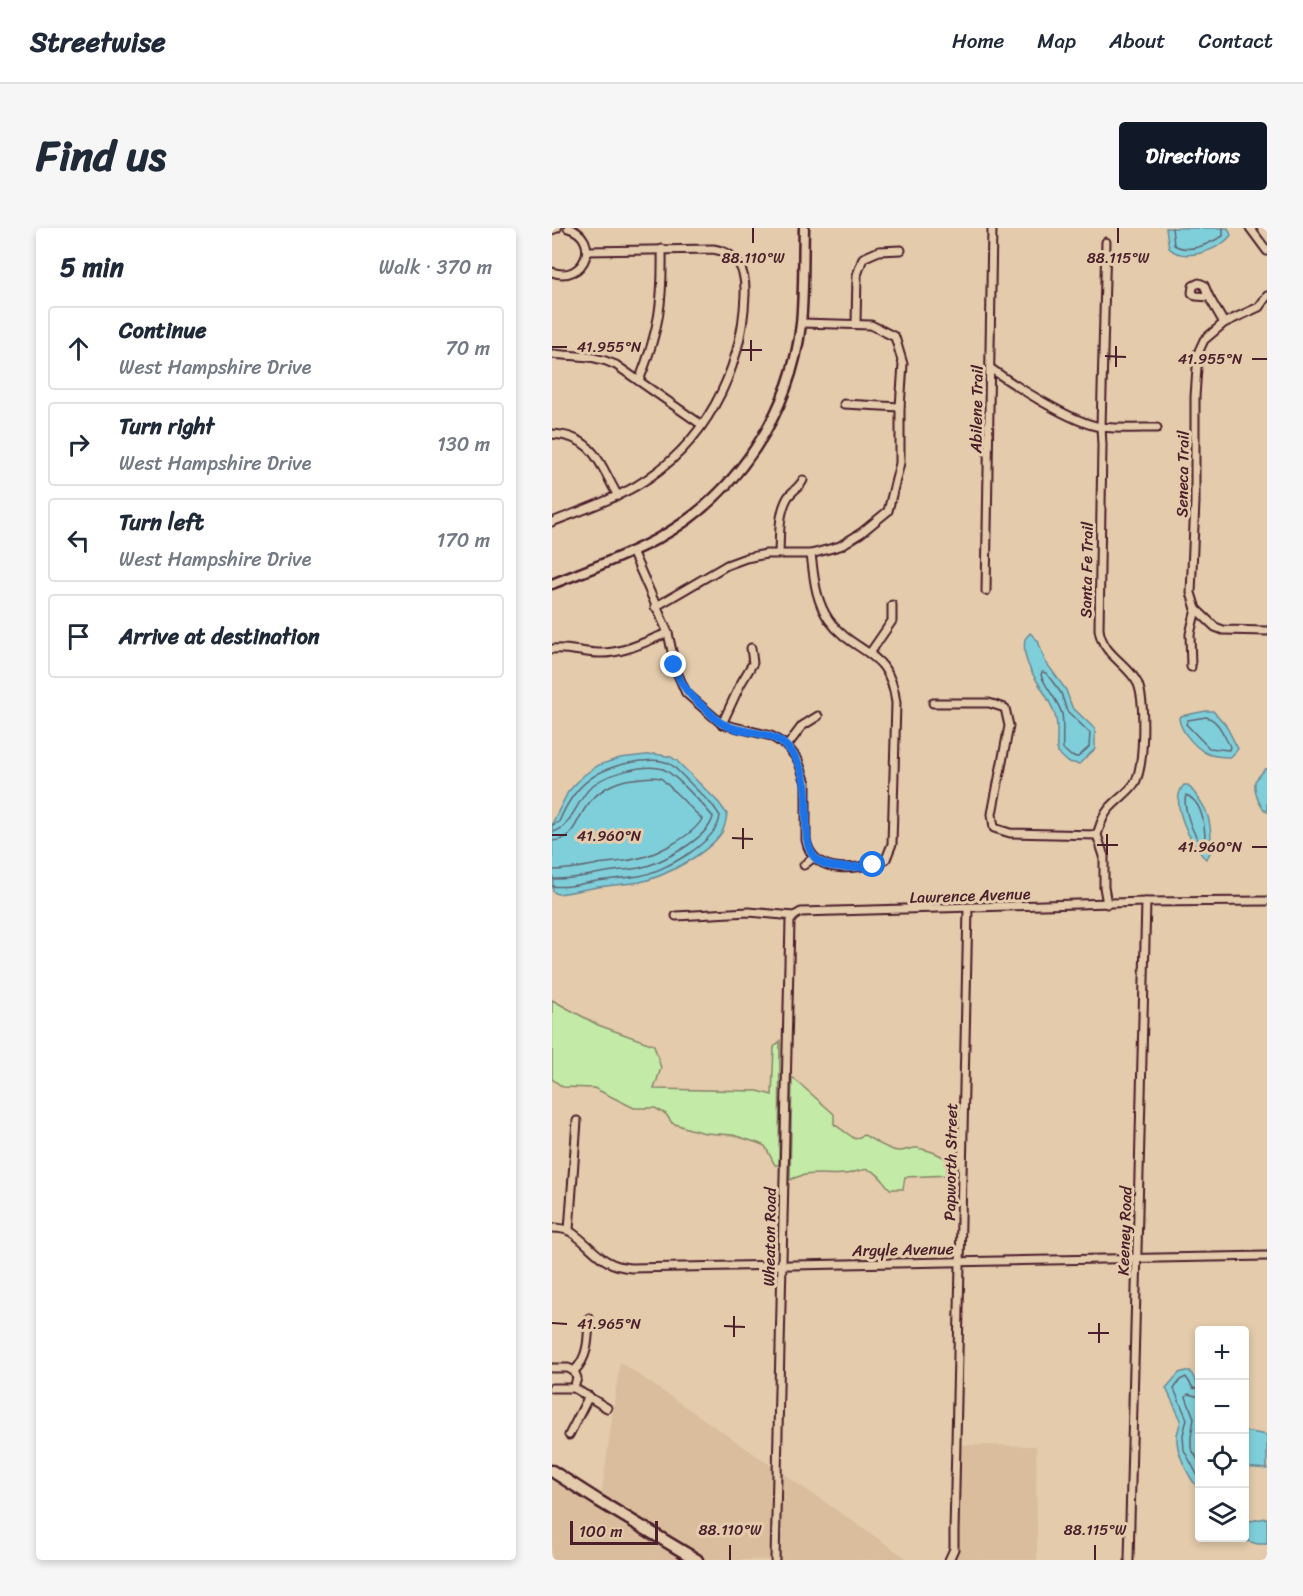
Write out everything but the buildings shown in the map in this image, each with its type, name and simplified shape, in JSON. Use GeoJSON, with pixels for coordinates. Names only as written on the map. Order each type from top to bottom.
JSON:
{"type":"FeatureCollection","features":[{"type":"Feature","properties":{"kind":"main road"},"geometry":{"type":"LineString","coordinates":[[552,1471],[697,1560]]}},
{"type":"Feature","properties":{"kind":"street"},"geometry":{"type":"LineString","coordinates":[[552,230],[557,228]]}},
{"type":"Feature","properties":{"kind":"street"},"geometry":{"type":"LineString","coordinates":[[552,272],[563,274],[575,271],[581,266],[587,251],[583,238],[568,228]]}},
{"type":"Feature","properties":{"kind":"street"},"geometry":{"type":"LineString","coordinates":[[552,584],[632,551],[664,535],[699,511],[726,486],[750,457],[780,402],[792,366],[801,323],[804,228]]}},
{"type":"Feature","properties":{"kind":"street","name":"Abilene Trail"},"geometry":{"type":"LineString","coordinates":[[986,591],[990,368],[992,362],[990,350],[992,228]]}},
{"type":"Feature","properties":{"kind":"street"},"geometry":{"type":"LineString","coordinates":[[1250,228],[1267,251]]}},
{"type":"Feature","properties":{"kind":"street","name":"Santa Fe Trail"},"geometry":{"type":"LineString","coordinates":[[1097,835],[1105,813],[1138,777],[1141,763],[1142,706],[1136,681],[1104,646],[1099,633],[1106,242]]}},
{"type":"Feature","properties":{"kind":"street"},"geometry":{"type":"LineString","coordinates":[[639,381],[653,344],[660,314],[663,287],[662,249]]}},
{"type":"Feature","properties":{"kind":"street"},"geometry":{"type":"LineString","coordinates":[[552,522],[618,495],[659,470],[681,450],[702,425],[723,390],[739,345],[744,317],[746,282],[739,262],[727,252],[713,249],[587,251]]}},
{"type":"Feature","properties":{"kind":"street"},"geometry":{"type":"LineString","coordinates":[[856,324],[857,275],[863,258],[879,251],[901,250]]}},
{"type":"Feature","properties":{"kind":"street","name":"Seneca Trail"},"geometry":{"type":"LineString","coordinates":[[1191,667],[1190,640],[1196,609],[1191,593],[1196,492],[1196,361],[1204,340],[1224,323],[1259,307],[1267,296]]}},
{"type":"Feature","properties":{"kind":"street"},"geometry":{"type":"LineString","coordinates":[[1209,297],[1224,323]]}},
{"type":"Feature","properties":{"kind":"street"},"geometry":{"type":"LineString","coordinates":[[655,607],[727,565],[755,556],[779,553],[811,554],[840,546],[888,511],[900,463],[903,364],[895,337],[871,325],[801,323]]}},
{"type":"Feature","properties":{"kind":"street"},"geometry":{"type":"LineString","coordinates":[[552,354],[584,355],[600,358],[616,365],[702,425]]}},
{"type":"Feature","properties":{"kind":"street"},"geometry":{"type":"LineString","coordinates":[[990,368],[1012,384],[1082,422],[1101,427],[1157,428]]}},
{"type":"Feature","properties":{"kind":"street"},"geometry":{"type":"LineString","coordinates":[[844,404],[900,407]]}},
{"type":"Feature","properties":{"kind":"street"},"geometry":{"type":"LineString","coordinates":[[552,434],[569,435],[589,446],[618,495]]}},
{"type":"Feature","properties":{"kind":"street"},"geometry":{"type":"LineString","coordinates":[[779,553],[783,510],[790,495],[800,487],[803,480]]}},
{"type":"Feature","properties":{"kind":"street"},"geometry":{"type":"LineString","coordinates":[[632,551],[668,633],[674,665],[686,693],[722,724],[764,734],[788,746],[798,760],[804,775],[807,794],[807,840],[808,849],[813,858],[832,867],[866,866],[886,859],[892,840],[896,703],[894,690],[890,677],[870,652],[840,633],[824,612],[815,589],[811,554]]}},
{"type":"Feature","properties":{"kind":"street"},"geometry":{"type":"LineString","coordinates":[[870,652],[892,621],[892,605]]}},
{"type":"Feature","properties":{"kind":"street"},"geometry":{"type":"LineString","coordinates":[[1196,609],[1210,624],[1223,630],[1267,631]]}},
{"type":"Feature","properties":{"kind":"street"},"geometry":{"type":"LineString","coordinates":[[552,649],[566,648],[610,653],[668,633]]}},
{"type":"Feature","properties":{"kind":"street"},"geometry":{"type":"LineString","coordinates":[[722,724],[753,663],[751,648]]}},
{"type":"Feature","properties":{"kind":"street"},"geometry":{"type":"LineString","coordinates":[[933,703],[989,704],[1005,708],[1009,726],[992,814],[994,828],[1010,833],[1097,835],[1104,856],[1104,887],[1107,904]]}},
{"type":"Feature","properties":{"kind":"street"},"geometry":{"type":"LineString","coordinates":[[788,746],[802,726],[818,716]]}},
{"type":"Feature","properties":{"kind":"street"},"geometry":{"type":"LineString","coordinates":[[804,865],[813,858]]}},
{"type":"Feature","properties":{"kind":"street","name":"Lawrence Avenue"},"geometry":{"type":"LineString","coordinates":[[676,915],[749,912],[794,916],[801,912],[968,909],[1146,902],[1267,901]]}},
{"type":"Feature","properties":{"kind":"street","name":"Keeney Road"},"geometry":{"type":"LineString","coordinates":[[1129,1560],[1146,902]]}},
{"type":"Feature","properties":{"kind":"street","name":"Papworth Street"},"geometry":{"type":"LineString","coordinates":[[950,1560],[954,1550],[962,1262],[968,909]]}},
{"type":"Feature","properties":{"kind":"street","name":"Wheaton Road"},"geometry":{"type":"LineString","coordinates":[[775,1560],[790,921],[794,916]]}},
{"type":"Feature","properties":{"kind":"street"},"geometry":{"type":"LineString","coordinates":[[552,1228],[569,1230],[577,1121]]}},
{"type":"Feature","properties":{"kind":"street","name":"Argyle Avenue"},"geometry":{"type":"LineString","coordinates":[[569,1230],[600,1258],[623,1268],[1267,1256]]}},
{"type":"Feature","properties":{"kind":"street"},"geometry":{"type":"LineString","coordinates":[[574,1371],[582,1364],[586,1354],[589,1318]]}},
{"type":"Feature","properties":{"kind":"street"},"geometry":{"type":"LineString","coordinates":[[552,1368],[568,1368],[574,1371],[577,1377],[574,1388]]}},
{"type":"Feature","properties":{"kind":"street"},"geometry":{"type":"LineString","coordinates":[[552,1388],[574,1388],[607,1408]]}},
{"type":"Feature","properties":{"kind":"street"},"geometry":{"type":"LineString","coordinates":[[569,1435],[589,1396]]}},
{"type":"Feature","properties":{"kind":"shaded area"},"geometry":{"type":"Polygon","coordinates":[[[620,1362],[909,1560],[702,1560],[601,1499],[620,1362]]]}},
{"type":"Feature","properties":{"kind":"shaded area"},"geometry":{"type":"Polygon","coordinates":[[[958,1445],[1036,1446],[1037,1560],[952,1560],[958,1445]]]}},
{"type":"Feature","properties":{"kind":"shaded area"},"geometry":{"type":"Polygon","coordinates":[[[552,1473],[695,1560],[552,1560],[552,1473]]]}},
{"type":"Feature","properties":{"kind":"green space"},"geometry":{"type":"Polygon","coordinates":[[[552,1000],[598,1025],[654,1045],[661,1068],[654,1089],[758,1091],[772,1095],[774,1047],[780,1041],[779,1165],[775,1165],[765,1146],[758,1143],[733,1135],[705,1133],[672,1123],[666,1114],[655,1108],[634,1108],[594,1088],[563,1087],[552,1079],[552,1000]]]}},
{"type":"Feature","properties":{"kind":"green space"},"geometry":{"type":"Polygon","coordinates":[[[792,1077],[834,1114],[834,1124],[855,1139],[864,1135],[894,1150],[917,1148],[935,1153],[951,1164],[950,1175],[905,1177],[903,1189],[890,1189],[876,1173],[870,1170],[846,1174],[804,1175],[790,1180],[792,1077]]]}},
{"type":"Feature","properties":{"kind":"water"},"geometry":{"type":"Polygon","coordinates":[[[1166,228],[1228,228],[1231,235],[1211,250],[1184,254],[1169,248],[1166,228]]]}},
{"type":"Feature","properties":{"kind":"water"},"geometry":{"type":"Polygon","coordinates":[[[1030,633],[1038,641],[1045,661],[1066,690],[1072,707],[1095,729],[1095,749],[1079,764],[1068,762],[1057,752],[1055,715],[1026,660],[1025,639],[1030,633]]]}},
{"type":"Feature","properties":{"kind":"water"},"geometry":{"type":"Polygon","coordinates":[[[1213,711],[1225,724],[1238,749],[1231,757],[1206,753],[1193,743],[1182,728],[1179,718],[1181,716],[1213,711]]]}},
{"type":"Feature","properties":{"kind":"water"},"geometry":{"type":"Polygon","coordinates":[[[655,754],[671,757],[677,761],[719,803],[727,814],[722,832],[697,856],[673,870],[650,879],[557,894],[553,891],[552,824],[568,792],[584,775],[599,765],[620,758],[655,754]]]}},
{"type":"Feature","properties":{"kind":"water"},"geometry":{"type":"Polygon","coordinates":[[[1267,769],[1267,812],[1259,802],[1255,785],[1255,781],[1267,769]]]}},
{"type":"Feature","properties":{"kind":"water"},"geometry":{"type":"Polygon","coordinates":[[[1184,785],[1188,785],[1199,799],[1208,817],[1211,846],[1206,859],[1194,845],[1180,812],[1180,792],[1184,785]]]}},
{"type":"Feature","properties":{"kind":"water"},"geometry":{"type":"Polygon","coordinates":[[[1190,1371],[1195,1380],[1195,1484],[1180,1456],[1177,1435],[1181,1420],[1166,1388],[1179,1373],[1190,1371]]]}},
{"type":"Feature","properties":{"kind":"water"},"geometry":{"type":"Polygon","coordinates":[[[1249,1432],[1267,1435],[1267,1469],[1249,1467],[1249,1432]]]}},
{"type":"Feature","properties":{"kind":"water"},"geometry":{"type":"Polygon","coordinates":[[[1267,1518],[1267,1544],[1249,1542],[1249,1521],[1267,1518]]]}},
{"type":"Feature","properties":{"kind":"route"},"geometry":{"type":"LineString","coordinates":[[674,665],[686,693],[722,724],[771,736],[788,746],[802,768],[806,783],[807,840],[808,849],[813,858],[832,867],[873,865]]}}]}
